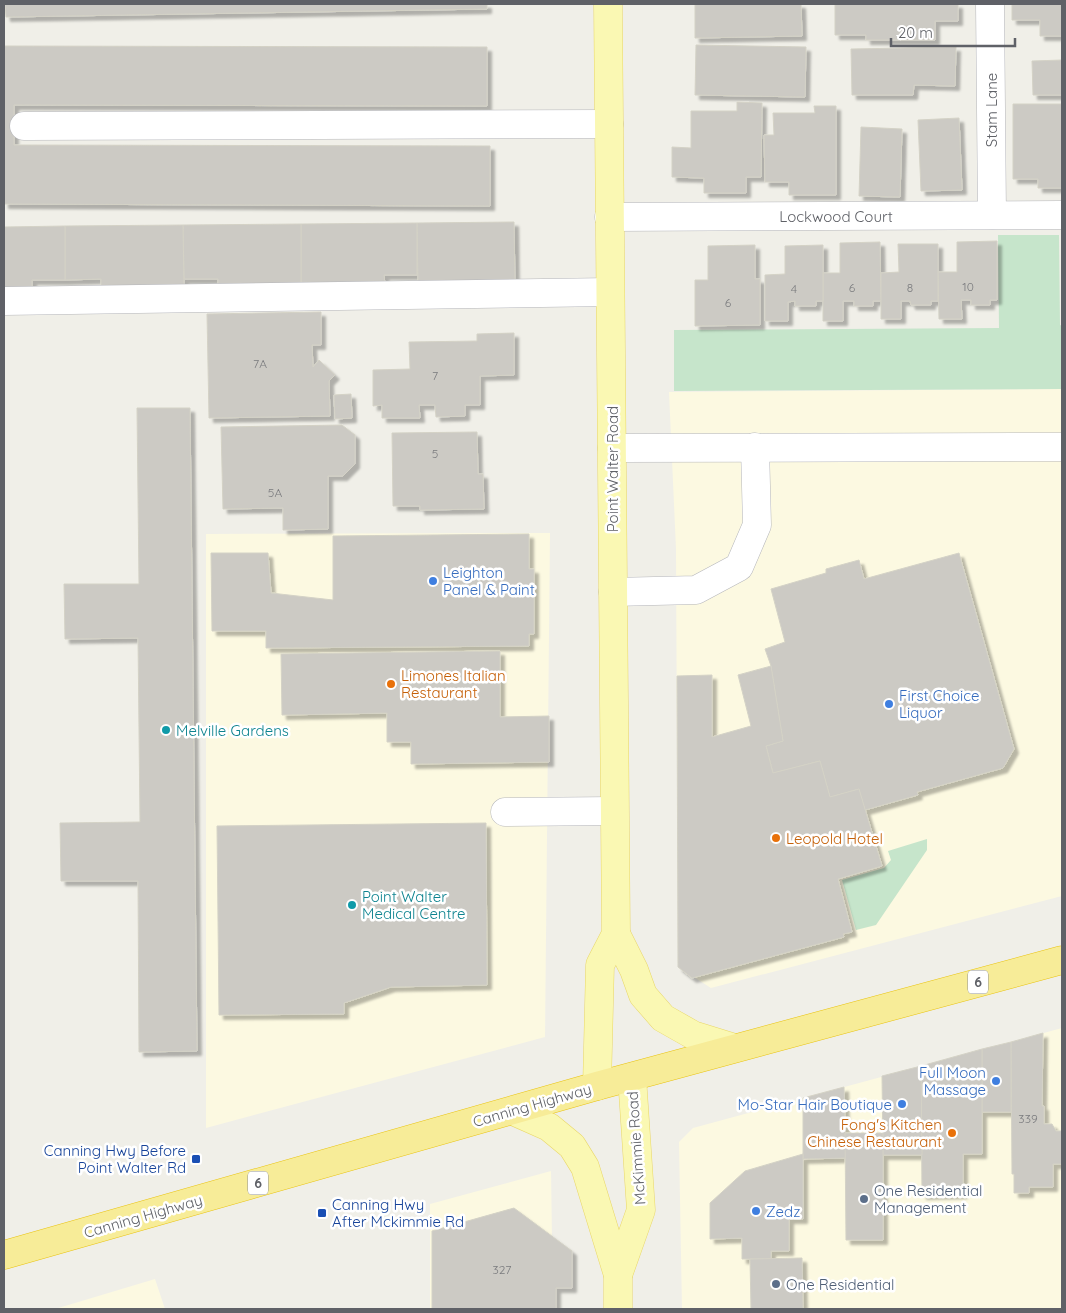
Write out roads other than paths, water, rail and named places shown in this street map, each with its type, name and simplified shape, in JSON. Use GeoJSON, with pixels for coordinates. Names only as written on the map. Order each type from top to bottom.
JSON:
{"type":"FeatureCollection","features":[{"type":"Feature","properties":{"kind":"highway","name":"Canning Highway"},"geometry":{"type":"LineString","coordinates":[[4,1255],[598,1086],[1062,960]]}},
{"type":"Feature","properties":{"kind":"main road","name":"Point Walter Road"},"geometry":{"type":"LineString","coordinates":[[608,4],[616,934],[634,970],[643,995],[663,1018],[692,1035],[735,1048]]}},
{"type":"Feature","properties":{"kind":"main road","name":"Point Walter Road"},"geometry":{"type":"LineString","coordinates":[[598,1086],[600,965],[616,934]]}},
{"type":"Feature","properties":{"kind":"main road","name":"McKimmie Road"},"geometry":{"type":"LineString","coordinates":[[618,1275],[641,1210],[632,1077]]}},
{"type":"Feature","properties":{"kind":"main road","name":"McKimmie Road"},"geometry":{"type":"LineString","coordinates":[[513,1111],[549,1127],[572,1146],[585,1167],[618,1275],[618,1309]]}},
{"type":"Feature","properties":{"kind":"street","name":"Stam Lane"},"geometry":{"type":"LineString","coordinates":[[990,4],[992,215]]}},
{"type":"Feature","properties":{"kind":"street"},"geometry":{"type":"LineString","coordinates":[[24,126],[609,124]]}},
{"type":"Feature","properties":{"kind":"street","name":"Lockwood Court"},"geometry":{"type":"LineString","coordinates":[[609,217],[1062,215]]}},
{"type":"Feature","properties":{"kind":"street"},"geometry":{"type":"LineString","coordinates":[[4,301],[610,292]]}},
{"type":"Feature","properties":{"kind":"street"},"geometry":{"type":"LineString","coordinates":[[613,592],[696,590],[739,567],[757,524],[755,447]]}},
{"type":"Feature","properties":{"kind":"street"},"geometry":{"type":"LineString","coordinates":[[612,448],[1062,447]]}},
{"type":"Feature","properties":{"kind":"street"},"geometry":{"type":"LineString","coordinates":[[505,812],[614,811]]}},
{"type":"Feature","properties":{"kind":"place","name":"Leighton Panel & Paint"},"geometry":{"type":"Point","coordinates":[433,581]}},
{"type":"Feature","properties":{"kind":"place","name":"Limones Italian Restaurant"},"geometry":{"type":"Point","coordinates":[391,684]}},
{"type":"Feature","properties":{"kind":"place","name":"First Choice Liquor"},"geometry":{"type":"Point","coordinates":[889,704]}},
{"type":"Feature","properties":{"kind":"place","name":"Melville Gardens"},"geometry":{"type":"Point","coordinates":[166,730]}},
{"type":"Feature","properties":{"kind":"place","name":"Leopold Hotel"},"geometry":{"type":"Point","coordinates":[776,838]}},
{"type":"Feature","properties":{"kind":"place","name":"Point Walter Medical Centre"},"geometry":{"type":"Point","coordinates":[352,905]}},
{"type":"Feature","properties":{"kind":"place","name":"Full Moon Massage"},"geometry":{"type":"Point","coordinates":[996,1081]}},
{"type":"Feature","properties":{"kind":"place","name":"Mo-Star Hair Boutique"},"geometry":{"type":"Point","coordinates":[902,1104]}},
{"type":"Feature","properties":{"kind":"place","name":"Fong's Kitchen Chinese Restaurant"},"geometry":{"type":"Point","coordinates":[952,1133]}},
{"type":"Feature","properties":{"kind":"place","name":"Canning Hwy Before Point Walter Rd"},"geometry":{"type":"Point","coordinates":[196,1159]}},
{"type":"Feature","properties":{"kind":"place","name":"One Residential Management"},"geometry":{"type":"Point","coordinates":[864,1199]}},
{"type":"Feature","properties":{"kind":"place","name":"Zedz"},"geometry":{"type":"Point","coordinates":[756,1211]}},
{"type":"Feature","properties":{"kind":"place","name":"Canning Hwy After Mckimmie Rd"},"geometry":{"type":"Point","coordinates":[322,1213]}},
{"type":"Feature","properties":{"kind":"place","name":"One Residential"},"geometry":{"type":"Point","coordinates":[776,1284]}}]}
